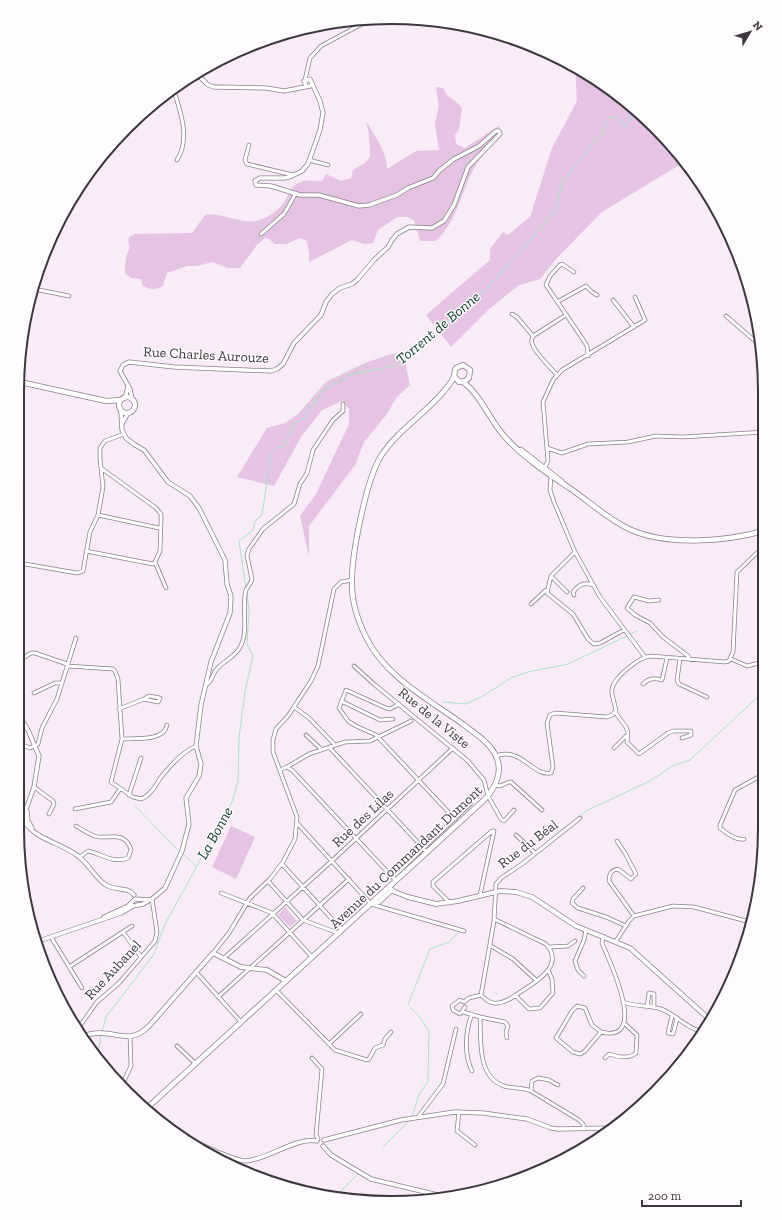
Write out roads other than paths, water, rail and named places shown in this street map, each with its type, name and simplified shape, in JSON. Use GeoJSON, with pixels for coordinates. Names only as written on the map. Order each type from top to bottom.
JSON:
{"type":"FeatureCollection","features":[{"type":"Feature","properties":{"kind":"main road"},"geometry":{"type":"LineString","coordinates":[[475,395],[469,378],[470,370],[463,366],[456,368],[454,376],[444,392],[395,440],[382,455],[369,480],[352,568],[352,586],[359,622],[371,647],[379,659],[401,679],[479,736],[491,748],[496,756]]}},
{"type":"Feature","properties":{"kind":"main road"},"geometry":{"type":"LineString","coordinates":[[454,376],[475,395],[498,429],[530,462],[570,488]]}},
{"type":"Feature","properties":{"kind":"main road"},"geometry":{"type":"LineString","coordinates":[[444,392],[469,378]]}},
{"type":"Feature","properties":{"kind":"main road"},"geometry":{"type":"LineString","coordinates":[[24,383],[106,401],[132,399],[135,402],[135,408],[128,413],[106,401]]}},
{"type":"Feature","properties":{"kind":"main road"},"geometry":{"type":"LineString","coordinates":[[120,410],[123,399]]}},
{"type":"Feature","properties":{"kind":"main road"},"geometry":{"type":"LineString","coordinates":[[512,444],[619,524],[638,533],[655,538],[679,541],[698,540],[758,532]]}},
{"type":"Feature","properties":{"kind":"main road","name":"Avenue du Commandant Dumont"},"geometry":{"type":"LineString","coordinates":[[152,1107],[154,1103],[312,957],[390,889],[395,879],[426,850],[488,796],[496,785],[498,773],[496,756]]}},
{"type":"Feature","properties":{"kind":"main road"},"geometry":{"type":"LineString","coordinates":[[390,889],[428,902],[450,903],[496,892],[516,892],[532,897],[567,920],[586,930],[616,941],[638,954],[707,1017]]}},
{"type":"Feature","properties":{"kind":"main road"},"geometry":{"type":"LineString","coordinates":[[87,1035],[103,1033],[130,1037],[146,1029],[213,953],[241,967],[267,970],[286,981]]}},
{"type":"Feature","properties":{"kind":"street"},"geometry":{"type":"LineString","coordinates":[[309,84],[310,58],[321,46],[361,26]]}},
{"type":"Feature","properties":{"kind":"street"},"geometry":{"type":"LineString","coordinates":[[296,89],[304,82],[309,68]]}},
{"type":"Feature","properties":{"kind":"street"},"geometry":{"type":"LineString","coordinates":[[201,78],[208,85],[214,87],[266,88],[284,91],[296,89],[309,84]]}},
{"type":"Feature","properties":{"kind":"street"},"geometry":{"type":"LineString","coordinates":[[304,82],[309,84]]}},
{"type":"Feature","properties":{"kind":"street","name":"Rue Charles Aurouze"},"geometry":{"type":"LineString","coordinates":[[132,399],[127,384],[121,376],[120,370],[126,363],[132,362],[202,368],[271,371],[277,369],[283,364],[294,343],[321,315],[326,302],[332,294],[340,288],[352,284],[357,280],[374,260],[388,247],[397,234],[409,227],[432,228],[444,220],[454,205],[468,167],[499,137],[500,132],[496,131],[479,146],[454,159],[440,170],[433,178],[408,188],[397,195],[369,205],[359,206],[319,195],[296,193],[271,186],[256,185],[255,183],[260,178],[285,178],[306,168],[320,130],[323,113],[316,92],[309,84]]}},
{"type":"Feature","properties":{"kind":"street"},"geometry":{"type":"LineString","coordinates":[[175,95],[183,123],[181,154],[177,160]]}},
{"type":"Feature","properties":{"kind":"street"},"geometry":{"type":"LineString","coordinates":[[249,145],[245,160],[247,164],[293,175]]}},
{"type":"Feature","properties":{"kind":"street"},"geometry":{"type":"LineString","coordinates":[[309,160],[328,165]]}},
{"type":"Feature","properties":{"kind":"street"},"geometry":{"type":"LineString","coordinates":[[261,234],[284,214],[296,193]]}},
{"type":"Feature","properties":{"kind":"street"},"geometry":{"type":"LineString","coordinates":[[574,272],[562,264],[547,281],[546,285],[586,346],[588,356]]}},
{"type":"Feature","properties":{"kind":"street"},"geometry":{"type":"LineString","coordinates":[[557,302],[586,286],[597,295]]}},
{"type":"Feature","properties":{"kind":"street"},"geometry":{"type":"LineString","coordinates":[[39,290],[69,296]]}},
{"type":"Feature","properties":{"kind":"street"},"geometry":{"type":"LineString","coordinates":[[530,462],[543,469],[548,461],[543,402],[557,375],[645,320],[635,297]]}},
{"type":"Feature","properties":{"kind":"street"},"geometry":{"type":"LineString","coordinates":[[613,300],[634,327]]}},
{"type":"Feature","properties":{"kind":"street"},"geometry":{"type":"LineString","coordinates":[[512,314],[517,317],[533,336],[532,343],[557,375]]}},
{"type":"Feature","properties":{"kind":"street"},"geometry":{"type":"LineString","coordinates":[[533,336],[566,315]]}},
{"type":"Feature","properties":{"kind":"street"},"geometry":{"type":"LineString","coordinates":[[726,316],[755,340]]}},
{"type":"Feature","properties":{"kind":"street","name":"Rue Charles Aurouze"},"geometry":{"type":"LineString","coordinates":[[123,399],[127,393],[127,384]]}},
{"type":"Feature","properties":{"kind":"street"},"geometry":{"type":"LineString","coordinates":[[206,685],[210,682],[216,670],[235,654],[241,646],[246,617],[246,590],[252,579],[247,556],[249,549],[263,529],[294,504],[300,484],[308,469],[310,455],[333,420],[343,411],[342,404]]}},
{"type":"Feature","properties":{"kind":"street"},"geometry":{"type":"LineString","coordinates":[[41,940],[70,932],[137,905],[151,899],[165,888],[182,851],[187,836],[189,816],[186,798],[199,776],[200,770],[196,746],[201,705],[212,662],[231,607],[224,560],[194,500],[186,492],[168,482],[149,454],[130,442],[124,434],[121,425],[120,410]]}},
{"type":"Feature","properties":{"kind":"street"},"geometry":{"type":"LineString","coordinates":[[121,425],[128,413]]}},
{"type":"Feature","properties":{"kind":"street"},"geometry":{"type":"LineString","coordinates":[[547,448],[562,453],[588,444],[628,442],[656,436],[683,437],[758,432]]}},
{"type":"Feature","properties":{"kind":"street"},"geometry":{"type":"LineString","coordinates":[[24,564],[77,573],[84,570],[90,532],[98,515],[104,487],[99,453],[102,444],[107,440],[124,434]]}},
{"type":"Feature","properties":{"kind":"street"},"geometry":{"type":"LineString","coordinates":[[101,468],[156,508],[160,514],[160,551],[156,562],[166,588]]}},
{"type":"Feature","properties":{"kind":"street"},"geometry":{"type":"LineString","coordinates":[[551,477],[550,490],[575,552],[605,605],[645,657]]}},
{"type":"Feature","properties":{"kind":"street"},"geometry":{"type":"LineString","coordinates":[[98,515],[159,528]]}},
{"type":"Feature","properties":{"kind":"street"},"geometry":{"type":"LineString","coordinates":[[86,551],[153,564],[156,562]]}},
{"type":"Feature","properties":{"kind":"street"},"geometry":{"type":"LineString","coordinates":[[531,604],[546,590],[551,576],[575,552]]}},
{"type":"Feature","properties":{"kind":"street"},"geometry":{"type":"LineString","coordinates":[[682,738],[691,735],[691,731],[673,731],[668,733],[638,754],[627,742],[626,736],[628,732],[626,727],[615,712],[616,708],[612,692],[613,685],[637,662],[645,657],[725,662],[731,659],[733,652],[737,572],[758,552]]}},
{"type":"Feature","properties":{"kind":"street"},"geometry":{"type":"LineString","coordinates":[[551,576],[567,592]]}},
{"type":"Feature","properties":{"kind":"street"},"geometry":{"type":"LineString","coordinates":[[213,953],[234,925],[246,904],[282,864],[293,845],[297,823],[296,813],[273,752],[274,737],[276,729],[294,707],[318,666],[334,589],[341,582],[352,580]]}},
{"type":"Feature","properties":{"kind":"street"},"geometry":{"type":"LineString","coordinates":[[574,595],[572,592],[584,582],[593,585]]}},
{"type":"Feature","properties":{"kind":"street"},"geometry":{"type":"LineString","coordinates":[[546,590],[547,593],[573,614],[588,639],[594,644],[600,644],[624,630]]}},
{"type":"Feature","properties":{"kind":"street"},"geometry":{"type":"LineString","coordinates":[[659,600],[649,601],[634,598],[627,608],[635,615],[650,623],[663,637],[688,656],[690,660]]}},
{"type":"Feature","properties":{"kind":"street"},"geometry":{"type":"LineString","coordinates":[[24,746],[30,748],[36,746],[39,742],[42,728],[57,699],[76,638]]}},
{"type":"Feature","properties":{"kind":"street"},"geometry":{"type":"LineString","coordinates":[[24,657],[31,653],[35,653],[67,665],[114,670],[118,679],[122,739],[110,779],[112,783],[129,795],[137,799],[145,797],[178,758],[196,746]]}},
{"type":"Feature","properties":{"kind":"street"},"geometry":{"type":"LineString","coordinates":[[643,684],[647,680],[655,678],[662,680],[667,658]]}},
{"type":"Feature","properties":{"kind":"street"},"geometry":{"type":"LineString","coordinates":[[680,659],[677,680],[679,684],[707,697]]}},
{"type":"Feature","properties":{"kind":"street"},"geometry":{"type":"LineString","coordinates":[[731,659],[747,666],[758,663]]}},
{"type":"Feature","properties":{"kind":"street","name":"Rue de la Viste"},"geometry":{"type":"LineString","coordinates":[[354,666],[375,685],[465,758],[482,777],[488,796],[499,816],[503,820],[514,810]]}},
{"type":"Feature","properties":{"kind":"street"},"geometry":{"type":"LineString","coordinates":[[34,693],[55,683],[62,683]]}},
{"type":"Feature","properties":{"kind":"street"},"geometry":{"type":"LineString","coordinates":[[399,704],[386,708],[346,690],[339,708],[348,720],[356,726],[374,733],[455,819]]}},
{"type":"Feature","properties":{"kind":"street"},"geometry":{"type":"LineString","coordinates":[[119,709],[144,699]]}},
{"type":"Feature","properties":{"kind":"street"},"geometry":{"type":"LineString","coordinates":[[341,702],[375,718],[393,719]]}},
{"type":"Feature","properties":{"kind":"street"},"geometry":{"type":"LineString","coordinates":[[294,707],[309,718],[335,745]]}},
{"type":"Feature","properties":{"kind":"street"},"geometry":{"type":"LineString","coordinates":[[496,756],[504,753],[511,754],[545,773],[551,773],[553,767],[547,723],[550,715],[555,713],[606,717],[615,712]]}},
{"type":"Feature","properties":{"kind":"street"},"geometry":{"type":"LineString","coordinates":[[280,770],[302,757],[335,745],[370,741],[411,721]]}},
{"type":"Feature","properties":{"kind":"street"},"geometry":{"type":"LineString","coordinates":[[24,725],[40,756],[34,787],[25,814],[29,828],[80,857],[104,884],[111,887],[128,890],[134,895],[137,905]]}},
{"type":"Feature","properties":{"kind":"street"},"geometry":{"type":"LineString","coordinates":[[122,739],[149,738],[163,732],[167,725]]}},
{"type":"Feature","properties":{"kind":"street"},"geometry":{"type":"LineString","coordinates":[[306,735],[321,750]]}},
{"type":"Feature","properties":{"kind":"street"},"geometry":{"type":"LineString","coordinates":[[614,748],[626,736]]}},
{"type":"Feature","properties":{"kind":"street"},"geometry":{"type":"LineString","coordinates":[[329,747],[426,850],[471,803]]}},
{"type":"Feature","properties":{"kind":"street","name":"Rue des Lilas"},"geometry":{"type":"LineString","coordinates":[[224,958],[388,810],[453,748]]}},
{"type":"Feature","properties":{"kind":"street"},"geometry":{"type":"LineString","coordinates":[[129,795],[141,758]]}},
{"type":"Feature","properties":{"kind":"street"},"geometry":{"type":"LineString","coordinates":[[286,767],[357,838],[395,879]]}},
{"type":"Feature","properties":{"kind":"street"},"geometry":{"type":"LineString","coordinates":[[744,839],[739,840],[727,833],[720,828],[720,825],[735,790],[758,777]]}},
{"type":"Feature","properties":{"kind":"street"},"geometry":{"type":"LineString","coordinates":[[496,785],[500,786],[507,782],[511,782],[542,810]]}},
{"type":"Feature","properties":{"kind":"street"},"geometry":{"type":"LineString","coordinates":[[34,787],[53,801],[54,804],[49,814]]}},
{"type":"Feature","properties":{"kind":"street"},"geometry":{"type":"LineString","coordinates":[[76,809],[111,802],[120,789]]}},
{"type":"Feature","properties":{"kind":"street","name":"Rue du Béal"},"geometry":{"type":"LineString","coordinates":[[496,892],[496,884],[498,880],[580,818]]}},
{"type":"Feature","properties":{"kind":"street"},"geometry":{"type":"LineString","coordinates":[[297,823],[371,904],[464,931]]}},
{"type":"Feature","properties":{"kind":"street"},"geometry":{"type":"LineString","coordinates":[[76,826],[98,838],[119,837],[127,842],[131,850],[128,858],[118,860],[110,859],[88,851],[80,857]]}},
{"type":"Feature","properties":{"kind":"street"},"geometry":{"type":"LineString","coordinates":[[450,903],[433,886],[433,882],[492,831],[494,831],[480,895]]}},
{"type":"Feature","properties":{"kind":"street"},"geometry":{"type":"LineString","coordinates":[[516,835],[535,853]]}},
{"type":"Feature","properties":{"kind":"street"},"geometry":{"type":"LineString","coordinates":[[617,841],[636,874],[631,879],[618,869],[613,871],[609,876],[609,881],[634,916]]}},
{"type":"Feature","properties":{"kind":"street"},"geometry":{"type":"LineString","coordinates":[[282,864],[320,905],[340,932]]}},
{"type":"Feature","properties":{"kind":"street"},"geometry":{"type":"LineString","coordinates":[[218,997],[302,920],[349,880]]}},
{"type":"Feature","properties":{"kind":"street"},"geometry":{"type":"LineString","coordinates":[[268,881],[302,920],[340,932]]}},
{"type":"Feature","properties":{"kind":"street"},"geometry":{"type":"LineString","coordinates":[[583,888],[573,899],[572,903],[578,908],[606,917],[626,926]]}},
{"type":"Feature","properties":{"kind":"street"},"geometry":{"type":"LineString","coordinates":[[481,995],[491,946],[496,892]]}},
{"type":"Feature","properties":{"kind":"street"},"geometry":{"type":"LineString","coordinates":[[221,893],[274,914],[312,957]]}},
{"type":"Feature","properties":{"kind":"street"},"geometry":{"type":"LineString","coordinates":[[98,921],[136,900],[151,899]]}},
{"type":"Feature","properties":{"kind":"street","name":"Rue Aubanel"},"geometry":{"type":"LineString","coordinates":[[81,1025],[97,1002],[115,987],[152,945],[157,936],[151,899]]}},
{"type":"Feature","properties":{"kind":"street"},"geometry":{"type":"LineString","coordinates":[[136,900],[137,905]]}},
{"type":"Feature","properties":{"kind":"street"},"geometry":{"type":"LineString","coordinates":[[616,941],[634,916],[673,906],[686,906],[720,913],[746,921]]}},
{"type":"Feature","properties":{"kind":"street"},"geometry":{"type":"LineString","coordinates":[[629,910],[629,921]]}},
{"type":"Feature","properties":{"kind":"street"},"geometry":{"type":"LineString","coordinates":[[481,995],[490,1002],[503,1002],[537,981],[548,970],[552,960],[549,947],[543,942],[494,919]]}},
{"type":"Feature","properties":{"kind":"street"},"geometry":{"type":"LineString","coordinates":[[69,967],[132,926]]}},
{"type":"Feature","properties":{"kind":"street"},"geometry":{"type":"LineString","coordinates":[[584,976],[578,970],[575,961],[584,940],[586,930]]}},
{"type":"Feature","properties":{"kind":"street"},"geometry":{"type":"LineString","coordinates":[[123,932],[140,957]]}},
{"type":"Feature","properties":{"kind":"street"},"geometry":{"type":"LineString","coordinates":[[601,1032],[585,1051],[580,1054],[573,1052],[556,1038],[572,1011],[577,1006],[585,1008],[592,1025],[601,1032],[612,1033],[624,1023],[626,1012],[614,971],[602,943],[603,936]]}},
{"type":"Feature","properties":{"kind":"street"},"geometry":{"type":"LineString","coordinates":[[51,937],[82,988]]}},
{"type":"Feature","properties":{"kind":"street"},"geometry":{"type":"LineString","coordinates":[[549,947],[568,946],[575,941]]}},
{"type":"Feature","properties":{"kind":"street"},"geometry":{"type":"LineString","coordinates":[[491,946],[514,959],[537,981]]}},
{"type":"Feature","properties":{"kind":"street"},"geometry":{"type":"LineString","coordinates":[[515,995],[526,1007],[532,1010],[540,1008],[553,993],[552,979],[548,970]]}},
{"type":"Feature","properties":{"kind":"street"},"geometry":{"type":"LineString","coordinates":[[196,972],[241,1022]]}},
{"type":"Feature","properties":{"kind":"street"},"geometry":{"type":"LineString","coordinates":[[276,990],[328,1044],[340,1053],[367,1060],[375,1048],[384,1044],[391,1032]]}},
{"type":"Feature","properties":{"kind":"street"},"geometry":{"type":"LineString","coordinates":[[647,1007],[649,993],[654,994],[654,1008]]}},
{"type":"Feature","properties":{"kind":"street"},"geometry":{"type":"LineString","coordinates":[[481,995],[469,998],[464,1002],[457,1001],[452,1006],[455,1013],[471,1013],[480,1017],[505,1022],[508,1026],[506,1032],[508,1038]]}},
{"type":"Feature","properties":{"kind":"street"},"geometry":{"type":"LineString","coordinates":[[463,1012],[465,1007],[464,1002]]}},
{"type":"Feature","properties":{"kind":"street"},"geometry":{"type":"LineString","coordinates":[[623,1002],[661,1009],[689,1028],[698,1030]]}},
{"type":"Feature","properties":{"kind":"street"},"geometry":{"type":"LineString","coordinates":[[465,1007],[471,1013]]}},
{"type":"Feature","properties":{"kind":"street"},"geometry":{"type":"LineString","coordinates":[[471,1013],[467,1029],[468,1062],[472,1071]]}},
{"type":"Feature","properties":{"kind":"street"},"geometry":{"type":"LineString","coordinates":[[328,1044],[361,1014]]}},
{"type":"Feature","properties":{"kind":"street"},"geometry":{"type":"LineString","coordinates":[[672,1016],[668,1033],[673,1034],[677,1019]]}},
{"type":"Feature","properties":{"kind":"street"},"geometry":{"type":"LineString","coordinates":[[480,1017],[482,1060],[493,1078],[506,1087],[531,1091],[579,1120],[583,1124],[584,1128]]}},
{"type":"Feature","properties":{"kind":"street"},"geometry":{"type":"LineString","coordinates":[[605,1058],[609,1054],[616,1056],[631,1056],[636,1053],[637,1035],[624,1023]]}},
{"type":"Feature","properties":{"kind":"street"},"geometry":{"type":"LineString","coordinates":[[418,1117],[437,1095],[443,1084],[456,1029]]}},
{"type":"Feature","properties":{"kind":"street"},"geometry":{"type":"LineString","coordinates":[[124,1081],[131,1066],[130,1037]]}},
{"type":"Feature","properties":{"kind":"street"},"geometry":{"type":"LineString","coordinates":[[177,1046],[196,1064]]}},
{"type":"Feature","properties":{"kind":"street"},"geometry":{"type":"LineString","coordinates":[[312,1058],[322,1069],[316,1135],[319,1146],[323,1146],[330,1155],[359,1173],[388,1184],[431,1194]]}},
{"type":"Feature","properties":{"kind":"street"},"geometry":{"type":"LineString","coordinates":[[531,1091],[532,1081],[538,1078],[549,1080],[558,1085]]}},
{"type":"Feature","properties":{"kind":"street"},"geometry":{"type":"LineString","coordinates":[[459,1112],[457,1131],[474,1144]]}},
{"type":"Feature","properties":{"kind":"street"},"geometry":{"type":"LineString","coordinates":[[205,1145],[242,1160],[270,1155],[303,1142],[324,1140],[333,1136],[418,1117],[459,1112],[527,1119],[551,1128],[603,1128]]}},
{"type":"Feature","properties":{"kind":"street"},"geometry":{"type":"LineString","coordinates":[[323,1146],[324,1140]]}},
{"type":"Feature","properties":{"kind":"waterway","name":"Torrent de Bonne"},"geometry":{"type":"LineString","coordinates":[[246,588],[239,541],[253,530],[255,521],[262,515],[271,454],[276,448],[284,445],[294,424],[306,416],[323,390],[352,374],[394,366],[456,316],[492,283],[551,216],[557,205],[562,182],[601,134],[609,117],[615,117],[625,126],[632,115]]}},
{"type":"Feature","properties":{"kind":"waterway","name":"La Bonne"},"geometry":{"type":"LineString","coordinates":[[102,1032],[106,1017],[154,954],[164,926],[232,802],[238,782],[239,738],[245,691],[253,656],[247,644],[249,612],[247,593]]}},
{"type":"Feature","properties":{"kind":"waterway"},"geometry":{"type":"LineString","coordinates":[[630,634],[637,631]]}},
{"type":"Feature","properties":{"kind":"waterway"},"geometry":{"type":"LineString","coordinates":[[443,702],[466,704],[483,696],[511,678],[528,672],[568,664],[627,636]]}},
{"type":"Feature","properties":{"kind":"waterway"},"geometry":{"type":"LineString","coordinates":[[580,816],[588,810],[650,781],[672,766],[690,760],[758,697]]}},
{"type":"Feature","properties":{"kind":"waterway"},"geometry":{"type":"LineString","coordinates":[[135,806],[180,852]]}},
{"type":"Feature","properties":{"kind":"waterway"},"geometry":{"type":"LineString","coordinates":[[561,830],[568,825]]}},
{"type":"Feature","properties":{"kind":"waterway"},"geometry":{"type":"LineString","coordinates":[[183,854],[196,866]]}},
{"type":"Feature","properties":{"kind":"waterway"},"geometry":{"type":"LineString","coordinates":[[408,1005],[430,949],[449,942],[458,933]]}},
{"type":"Feature","properties":{"kind":"waterway"},"geometry":{"type":"LineString","coordinates":[[411,1008],[419,1016],[429,1031],[428,1081],[419,1095],[412,1116]]}},
{"type":"Feature","properties":{"kind":"waterway","name":"La Bonne"},"geometry":{"type":"LineString","coordinates":[[99,1050],[101,1035]]}},
{"type":"Feature","properties":{"kind":"waterway"},"geometry":{"type":"LineString","coordinates":[[383,1147],[409,1121]]}},
{"type":"Feature","properties":{"kind":"waterway"},"geometry":{"type":"LineString","coordinates":[[340,1192],[359,1173]]}}]}
